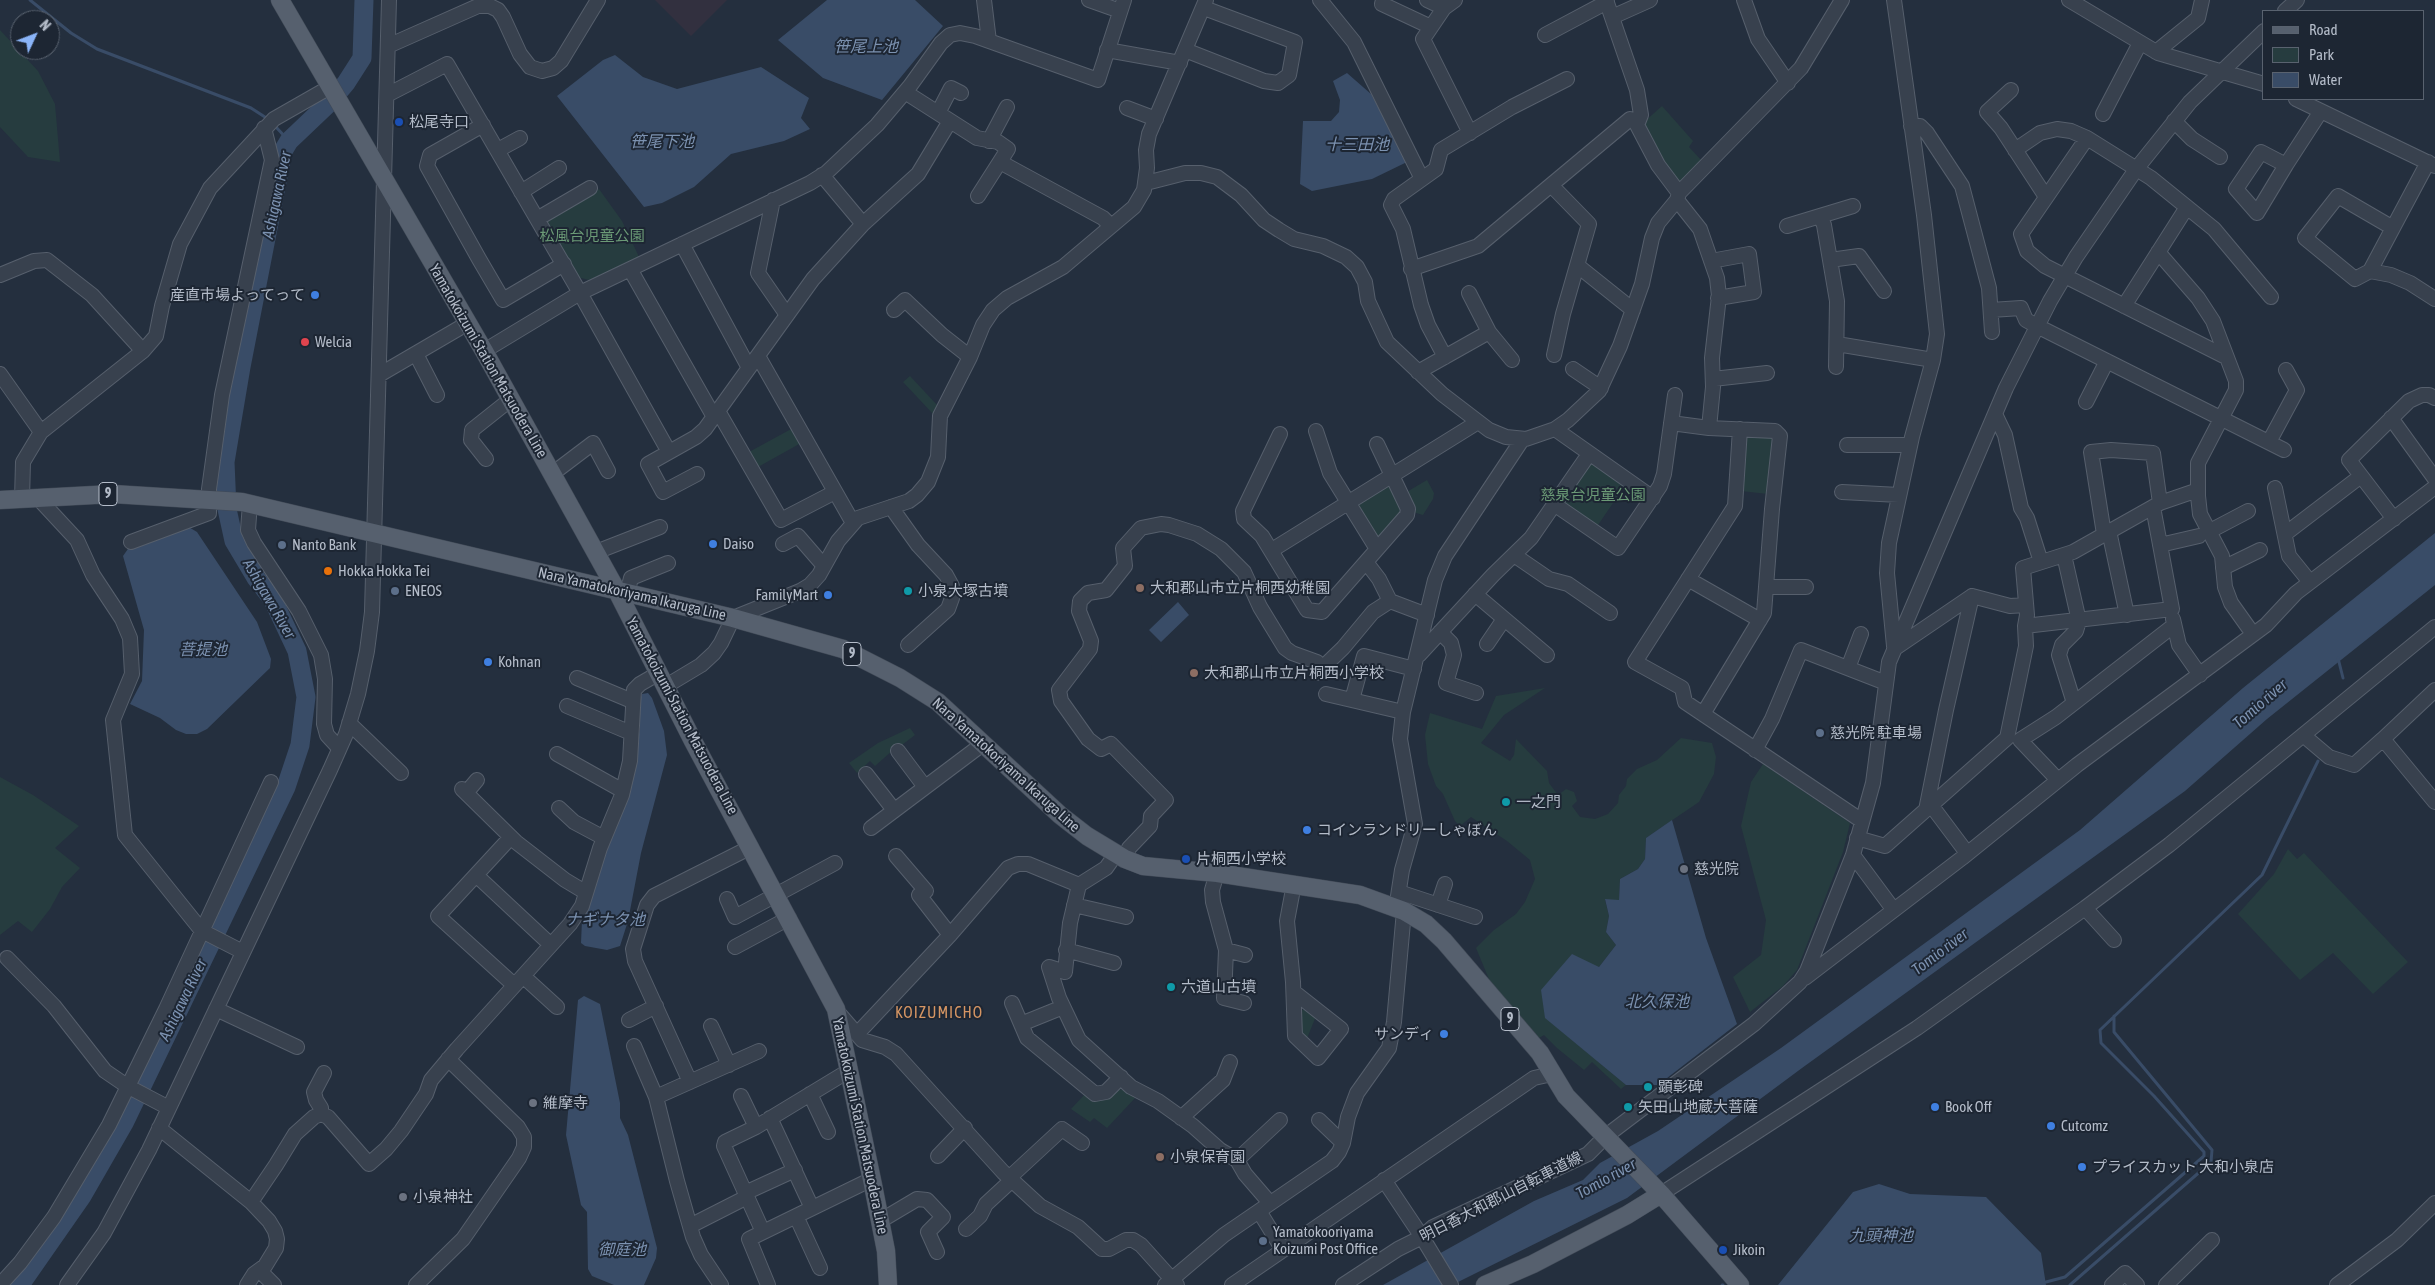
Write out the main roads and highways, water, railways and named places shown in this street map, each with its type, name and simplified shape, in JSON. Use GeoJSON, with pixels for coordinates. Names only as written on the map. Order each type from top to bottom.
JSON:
{"type":"FeatureCollection","features":[{"type":"Feature","properties":{"kind":"main road","name":"Yamatokoizumi Station Matsuodera Line"},"geometry":{"type":"LineString","coordinates":[[280,0],[484,351],[596,552],[622,592],[662,679],[836,1009],[880,1221],[888,1285]]}},
{"type":"Feature","properties":{"kind":"main road","name":"Nara Yamatokoriyama Ikaruga Line"},"geometry":{"type":"LineString","coordinates":[[0,500],[113,494],[246,502],[733,618],[843,650],[900,678],[938,702],[1060,816],[1120,857],[1143,866],[1217,873],[1360,895],[1404,911],[1426,924],[1444,941],[1540,1053],[1566,1096],[1659,1192],[1740,1285]]}},
{"type":"Feature","properties":{"kind":"main road"},"geometry":{"type":"LineString","coordinates":[[1485,1285],[1533,1264],[1627,1215],[1659,1192]]}},
{"type":"Feature","properties":{"kind":"water","name":"笹尾上池"},"geometry":{"type":"Polygon","coordinates":[[[827,0],[915,0],[943,26],[882,100],[823,78],[778,40],[827,0]]]}},
{"type":"Feature","properties":{"kind":"water","name":"笹尾下池"},"geometry":{"type":"Polygon","coordinates":[[[615,55],[643,77],[677,89],[761,67],[809,98],[801,118],[810,129],[784,141],[731,154],[694,187],[662,203],[644,207],[557,96],[603,60],[615,55]]]}},
{"type":"Feature","properties":{"kind":"water","name":"十三田池"},"geometry":{"type":"Polygon","coordinates":[[[1347,73],[1371,94],[1407,162],[1372,179],[1312,191],[1300,184],[1303,121],[1331,121],[1339,112],[1340,100],[1333,81],[1347,73]]]}},
{"type":"Feature","properties":{"kind":"water","name":"菩提池"},"geometry":{"type":"Polygon","coordinates":[[[187,526],[197,532],[257,622],[271,659],[270,668],[207,729],[197,734],[186,734],[176,730],[160,718],[130,704],[142,681],[144,630],[123,556],[130,546],[187,526]]]}},
{"type":"Feature","properties":{"kind":"water","name":"Tomio river"},"geometry":{"type":"Polygon","coordinates":[[[2435,533],[2435,585],[2267,719],[2185,791],[1802,1068],[1627,1198],[1452,1285],[1383,1285],[1534,1201],[1583,1180],[1600,1163],[1658,1131],[1781,1048],[2080,830],[2243,688],[2435,533]]]}},
{"type":"Feature","properties":{"kind":"water"},"geometry":{"type":"Polygon","coordinates":[[[1178,602],[1189,615],[1161,642],[1149,630],[1178,602]]]}},
{"type":"Feature","properties":{"kind":"water","name":"ナギナタ池"},"geometry":{"type":"Polygon","coordinates":[[[648,693],[652,698],[664,731],[667,755],[641,853],[628,921],[620,946],[607,950],[585,946],[581,943],[582,920],[625,798],[634,765],[640,728],[638,705],[642,694],[648,693]]]}},
{"type":"Feature","properties":{"kind":"water","name":"北久保池"},"geometry":{"type":"Polygon","coordinates":[[[1672,820],[1706,938],[1737,1024],[1658,1085],[1626,1085],[1545,1018],[1541,990],[1572,954],[1599,967],[1616,945],[1606,932],[1609,916],[1605,899],[1619,900],[1620,879],[1638,869],[1645,859],[1646,838],[1672,820]]]}},
{"type":"Feature","properties":{"kind":"water","name":"御庭池"},"geometry":{"type":"Polygon","coordinates":[[[584,996],[600,1004],[620,1103],[620,1118],[628,1135],[657,1248],[656,1258],[644,1285],[614,1285],[592,1276],[588,1269],[587,1212],[581,1205],[566,1135],[578,1000],[584,996]]]}},
{"type":"Feature","properties":{"kind":"water","name":"九頭神池"},"geometry":{"type":"Polygon","coordinates":[[[1879,1184],[1910,1194],[1986,1197],[2041,1253],[2046,1285],[1778,1285],[1853,1192],[1879,1184]]]}},
{"type":"Feature","properties":{"kind":"waterway"},"geometry":{"type":"LineString","coordinates":[[30,0],[71,33],[97,49],[251,108],[268,119]]}},
{"type":"Feature","properties":{"kind":"waterway","name":"Ashigawa River"},"geometry":{"type":"LineString","coordinates":[[20,1285],[82,1196],[124,1123],[286,787],[300,745],[306,697],[297,651],[273,600],[256,578],[234,541],[227,509],[225,462],[241,367],[283,151],[289,141],[330,102],[346,83],[362,58],[364,0]]}},
{"type":"Feature","properties":{"kind":"waterway"},"geometry":{"type":"LineString","coordinates":[[275,126],[289,141]]}},
{"type":"Feature","properties":{"kind":"waterway"},"geometry":{"type":"LineString","coordinates":[[2338,658],[2343,678]]}},
{"type":"Feature","properties":{"kind":"waterway"},"geometry":{"type":"LineString","coordinates":[[2046,1282],[2065,1277],[2204,1156],[2204,1152],[2154,1096],[2101,1043],[2100,1030],[2262,875],[2318,761]]}},
{"type":"Feature","properties":{"kind":"waterway"},"geometry":{"type":"LineString","coordinates":[[2070,1285],[2211,1162],[2212,1150],[2114,1032],[2114,1016]]}},
{"type":"Feature","properties":{"kind":"place","name":"松尾寺口"},"geometry":{"type":"Point","coordinates":[399,122]}},
{"type":"Feature","properties":{"kind":"place","name":"産直市場よってって"},"geometry":{"type":"Point","coordinates":[315,295]}},
{"type":"Feature","properties":{"kind":"place","name":"Welcia"},"geometry":{"type":"Point","coordinates":[305,342]}},
{"type":"Feature","properties":{"kind":"place","name":"Daiso"},"geometry":{"type":"Point","coordinates":[713,544]}},
{"type":"Feature","properties":{"kind":"place","name":"Nanto Bank"},"geometry":{"type":"Point","coordinates":[282,545]}},
{"type":"Feature","properties":{"kind":"place","name":"Hokka Hokka Tei"},"geometry":{"type":"Point","coordinates":[328,571]}},
{"type":"Feature","properties":{"kind":"place","name":"大和郡山市立片桐西幼稚園"},"geometry":{"type":"Point","coordinates":[1140,588]}},
{"type":"Feature","properties":{"kind":"place","name":"ENEOS"},"geometry":{"type":"Point","coordinates":[395,591]}},
{"type":"Feature","properties":{"kind":"place","name":"小泉大塚古墳"},"geometry":{"type":"Point","coordinates":[908,591]}},
{"type":"Feature","properties":{"kind":"place","name":"FamilyMart"},"geometry":{"type":"Point","coordinates":[828,595]}},
{"type":"Feature","properties":{"kind":"place","name":"Kohnan"},"geometry":{"type":"Point","coordinates":[488,662]}},
{"type":"Feature","properties":{"kind":"place","name":"大和郡山市立片桐西小学校"},"geometry":{"type":"Point","coordinates":[1194,673]}},
{"type":"Feature","properties":{"kind":"place","name":"慈光院 駐車場"},"geometry":{"type":"Point","coordinates":[1820,733]}},
{"type":"Feature","properties":{"kind":"place","name":"一之門"},"geometry":{"type":"Point","coordinates":[1506,802]}},
{"type":"Feature","properties":{"kind":"place","name":"コインランドリーしゃぼん"},"geometry":{"type":"Point","coordinates":[1307,830]}},
{"type":"Feature","properties":{"kind":"place","name":"片桐西小学校"},"geometry":{"type":"Point","coordinates":[1186,859]}},
{"type":"Feature","properties":{"kind":"place","name":"慈光院"},"geometry":{"type":"Point","coordinates":[1684,869]}},
{"type":"Feature","properties":{"kind":"place","name":"六道山古墳"},"geometry":{"type":"Point","coordinates":[1171,987]}},
{"type":"Feature","properties":{"kind":"place","name":"サンディ"},"geometry":{"type":"Point","coordinates":[1444,1034]}},
{"type":"Feature","properties":{"kind":"place","name":"顕彰碑"},"geometry":{"type":"Point","coordinates":[1648,1087]}},
{"type":"Feature","properties":{"kind":"place","name":"維摩寺"},"geometry":{"type":"Point","coordinates":[533,1103]}},
{"type":"Feature","properties":{"kind":"place","name":"矢田山地蔵大菩薩"},"geometry":{"type":"Point","coordinates":[1628,1107]}},
{"type":"Feature","properties":{"kind":"place","name":"Book Off"},"geometry":{"type":"Point","coordinates":[1935,1107]}},
{"type":"Feature","properties":{"kind":"place","name":"Cutcomz"},"geometry":{"type":"Point","coordinates":[2051,1126]}},
{"type":"Feature","properties":{"kind":"place","name":"小泉保育園"},"geometry":{"type":"Point","coordinates":[1160,1157]}},
{"type":"Feature","properties":{"kind":"place","name":"プライスカット 大和小泉店"},"geometry":{"type":"Point","coordinates":[2082,1167]}},
{"type":"Feature","properties":{"kind":"place","name":"小泉神社"},"geometry":{"type":"Point","coordinates":[403,1197]}},
{"type":"Feature","properties":{"kind":"place","name":"Yamatokooriyama Koizumi Post Office"},"geometry":{"type":"Point","coordinates":[1263,1241]}},
{"type":"Feature","properties":{"kind":"place","name":"Jikoin"},"geometry":{"type":"Point","coordinates":[1723,1250]}},
{"type":"Feature","properties":{"kind":"district","name":"KOIZUMICHO"},"geometry":{"type":"Point","coordinates":[939,1013]}},
{"type":"Feature","properties":{"kind":"park label","name":"松風台児童公園"},"geometry":{"type":"Point","coordinates":[592,236]}},
{"type":"Feature","properties":{"kind":"park label","name":"慈泉台児童公園"},"geometry":{"type":"Point","coordinates":[1593,495]}}]}
